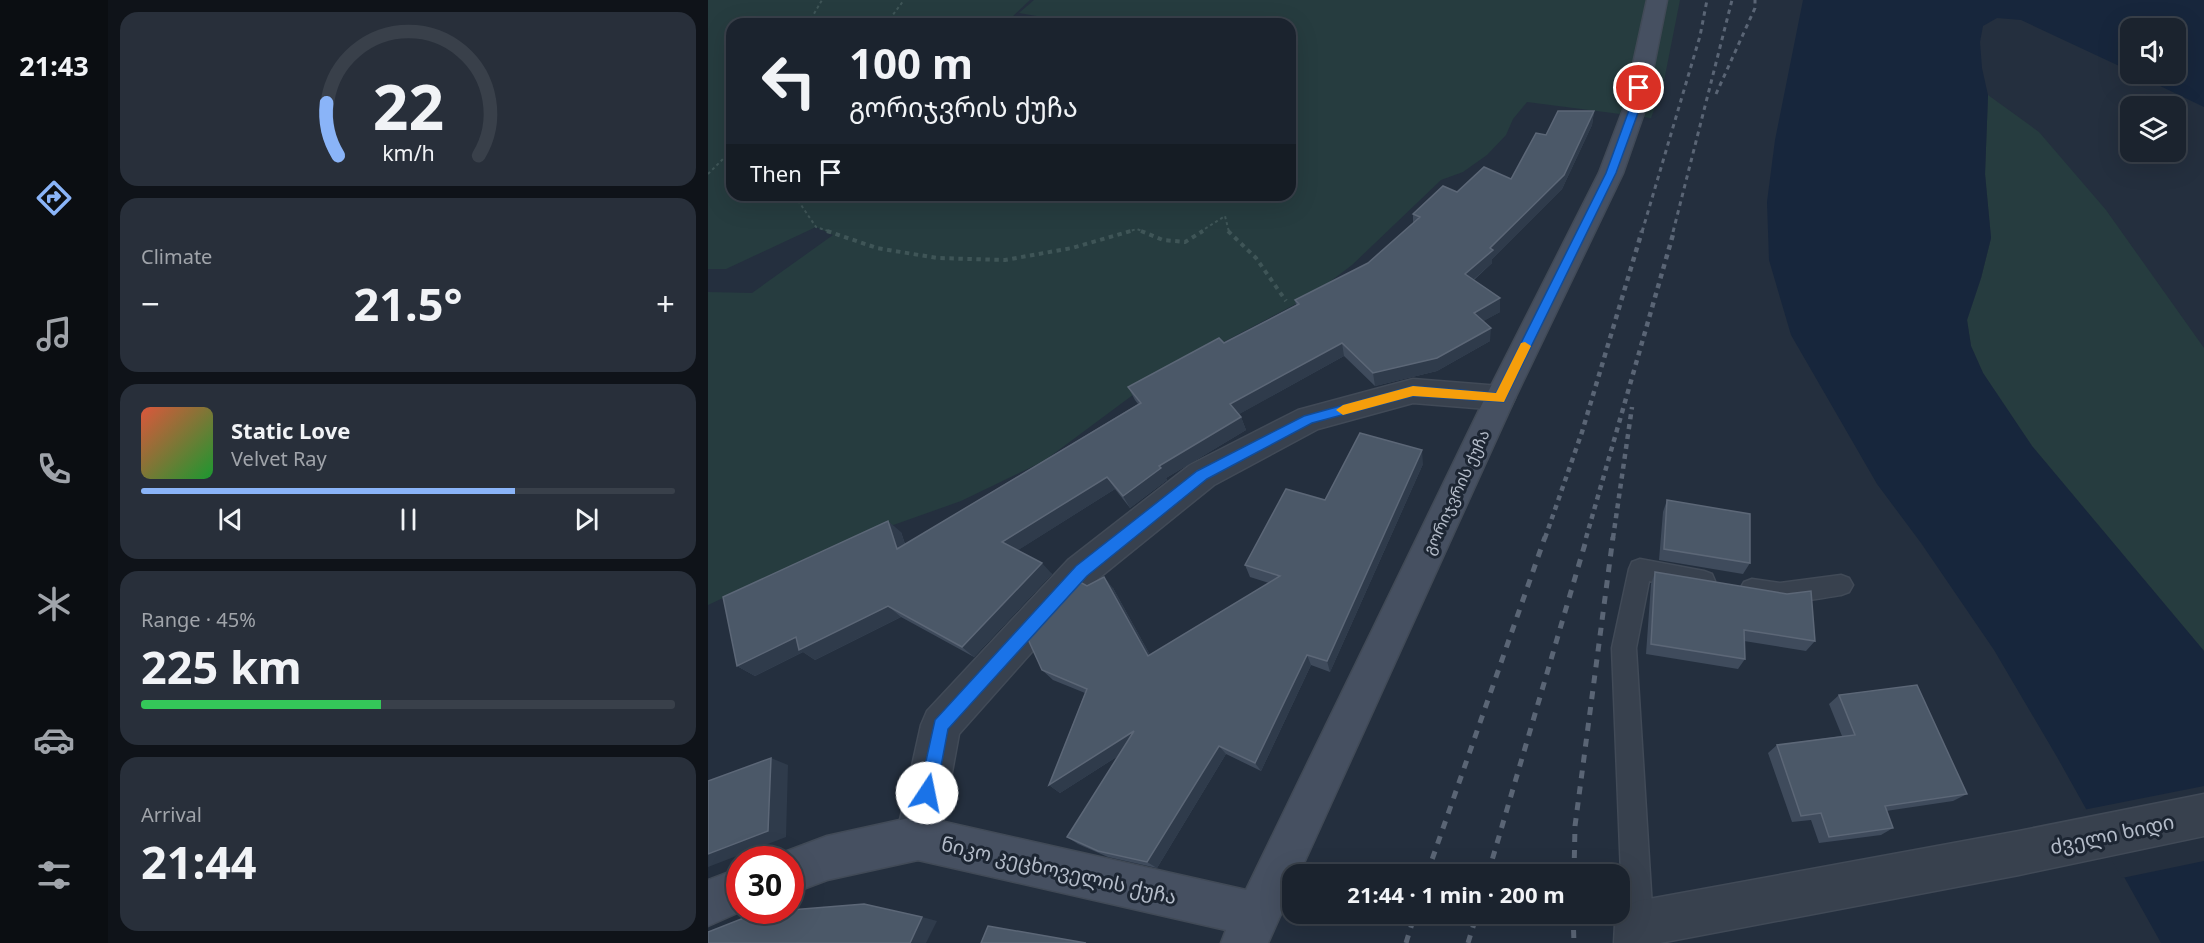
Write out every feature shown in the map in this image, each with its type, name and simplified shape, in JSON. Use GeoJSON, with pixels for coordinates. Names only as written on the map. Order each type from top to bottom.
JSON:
{"type":"FeatureCollection","features":[{"type":"Feature","properties":{"kind":"main road","name":"გორიჯვრის ქუჩა"},"geometry":{"type":"LineString","coordinates":[[1251,929],[1500,398],[1611,173],[1634,110],[1657,0]]}},
{"type":"Feature","properties":{"kind":"main road","name":"ნიკო კეცხოველის ქუჩა"},"geometry":{"type":"LineString","coordinates":[[804,867],[827,858],[918,838],[1251,929]]}},
{"type":"Feature","properties":{"kind":"main road"},"geometry":{"type":"LineString","coordinates":[[708,903],[726,896]]}},
{"type":"Feature","properties":{"kind":"street"},"geometry":{"type":"LineString","coordinates":[[918,838],[941,725],[1082,571],[1202,475],[1309,419],[1413,391],[1500,398]]}},
{"type":"Feature","properties":{"kind":"street","name":"ძველი ხიდი"},"geometry":{"type":"LineString","coordinates":[[1637,934],[2204,816]]}},
{"type":"Feature","properties":{"kind":"lane"},"geometry":{"type":"LineString","coordinates":[[1637,934],[1624,648],[1640,570],[1780,593],[1841,585]]}},
{"type":"Feature","properties":{"kind":"path"},"geometry":{"type":"LineString","coordinates":[[812,18],[822,0]]}},
{"type":"Feature","properties":{"kind":"path"},"geometry":{"type":"LineString","coordinates":[[890,18],[904,0]]}},
{"type":"Feature","properties":{"kind":"path"},"geometry":{"type":"LineString","coordinates":[[708,174],[726,156]]}},
{"type":"Feature","properties":{"kind":"path"},"geometry":{"type":"LineString","coordinates":[[798,201],[816,227],[877,248],[937,258],[1005,260],[1072,248],[1137,230],[1164,240],[1185,242],[1225,216],[1229,233],[1256,258],[1286,301]]}},
{"type":"Feature","properties":{"kind":"green space"},"geometry":{"type":"Polygon","coordinates":[[[708,0],[1030,0],[1011,18],[726,18],[726,201],[1296,201],[1296,18],[1048,18],[1019,13],[1034,0],[1680,0],[1663,86],[1651,118],[1527,102],[1513,119],[1506,135],[1487,155],[1463,172],[1441,180],[1352,265],[1311,296],[1157,377],[1044,461],[961,501],[837,545],[708,605],[708,292],[752,293],[833,235],[816,227],[726,269],[708,269],[708,0]]]}},
{"type":"Feature","properties":{"kind":"green space"},"geometry":{"type":"Polygon","coordinates":[[[1988,95],[2039,132],[2106,210],[2204,348],[2204,651],[2032,446],[1983,373],[1971,346],[1967,320],[1991,238],[1985,174],[1988,95]]]}},
{"type":"Feature","properties":{"kind":"water"},"geometry":{"type":"Polygon","coordinates":[[[1803,0],[2204,0],[2204,107],[2186,98],[2186,96],[2181,96],[2156,84],[2186,84],[2186,18],[2120,18],[2120,66],[2021,20],[1997,18],[1983,26],[1980,42],[1982,68],[1988,95],[1985,174],[1991,238],[1967,320],[1971,346],[1983,373],[2032,446],[2204,651],[2204,943],[2161,943],[1994,650],[1921,543],[1877,484],[1791,335],[1769,260],[1767,202],[1775,140],[1803,0]]]}},
{"type":"Feature","properties":{"kind":"pier"},"geometry":{"type":"Polygon","coordinates":[[[2204,786],[2204,861],[2122,878],[2083,810],[2204,786]]]}},
{"type":"Feature","properties":{"kind":"building"},"geometry":{"type":"Polygon","coordinates":[[[1558,111],[1594,111],[1564,175],[1490,248],[1493,250],[1465,274],[1500,298],[1474,313],[1491,328],[1437,358],[1373,373],[1342,343],[1230,404],[1241,417],[1159,466],[1161,468],[1123,496],[1107,477],[1002,542],[1042,563],[962,647],[888,606],[799,650],[796,637],[737,666],[723,597],[888,521],[897,549],[1141,403],[1128,387],[1219,338],[1224,343],[1299,304],[1295,300],[1368,263],[1420,217],[1413,214],[1443,186],[1457,192],[1484,167],[1511,179],[1536,133],[1546,135],[1558,111]]]}},
{"type":"Feature","properties":{"kind":"building"},"geometry":{"type":"Polygon","coordinates":[[[1360,433],[1422,450],[1327,661],[1307,655],[1255,763],[1219,746],[1147,862],[1098,851],[1067,837],[1134,731],[1049,785],[1087,689],[1042,670],[1027,637],[1078,581],[1087,586],[1104,577],[1148,656],[1280,576],[1245,565],[1286,489],[1325,500],[1360,433]]]}},
{"type":"Feature","properties":{"kind":"building"},"geometry":{"type":"Polygon","coordinates":[[[1667,500],[1750,514],[1750,563],[1664,549],[1667,500]]]}},
{"type":"Feature","properties":{"kind":"building"},"geometry":{"type":"Polygon","coordinates":[[[1655,572],[1787,594],[1811,591],[1815,641],[1744,630],[1745,659],[1651,644],[1655,572]]]}},
{"type":"Feature","properties":{"kind":"building"},"geometry":{"type":"Polygon","coordinates":[[[1917,685],[1967,794],[1885,806],[1893,828],[1829,837],[1821,813],[1801,816],[1777,745],[1855,735],[1839,695],[1917,685]]]}},
{"type":"Feature","properties":{"kind":"building"},"geometry":{"type":"Polygon","coordinates":[[[771,758],[768,831],[708,854],[708,781],[771,758]]]}},
{"type":"Feature","properties":{"kind":"building"},"geometry":{"type":"Polygon","coordinates":[[[864,904],[922,917],[910,943],[708,943],[708,932],[728,924],[804,924],[804,909],[864,904]]]}},
{"type":"Feature","properties":{"kind":"building"},"geometry":{"type":"Polygon","coordinates":[[[988,926],[1086,943],[981,943],[988,926]]]}},
{"type":"Feature","properties":{"kind":"railway"},"geometry":{"type":"LineString","coordinates":[[1642,232],[1700,36],[1707,0]]}},
{"type":"Feature","properties":{"kind":"railway"},"geometry":{"type":"LineString","coordinates":[[1673,232],[1732,0]]}},
{"type":"Feature","properties":{"kind":"railway"},"geometry":{"type":"LineString","coordinates":[[1716,94],[1755,8],[1755,0]]}},
{"type":"Feature","properties":{"kind":"railway"},"geometry":{"type":"LineString","coordinates":[[1545,538],[1582,432],[1642,231]]}},
{"type":"Feature","properties":{"kind":"railway"},"geometry":{"type":"LineString","coordinates":[[1586,538],[1674,231]]}},
{"type":"Feature","properties":{"kind":"railway"},"geometry":{"type":"LineString","coordinates":[[1613,538],[1632,407]]}},
{"type":"Feature","properties":{"kind":"railway"},"geometry":{"type":"LineString","coordinates":[[1431,864],[1545,537]]}},
{"type":"Feature","properties":{"kind":"railway"},"geometry":{"type":"LineString","coordinates":[[1491,864],[1587,537]]}},
{"type":"Feature","properties":{"kind":"railway"},"geometry":{"type":"LineString","coordinates":[[1574,864],[1575,826],[1613,537]]}},
{"type":"Feature","properties":{"kind":"railway"},"geometry":{"type":"LineString","coordinates":[[1406,943],[1412,924]]}},
{"type":"Feature","properties":{"kind":"railway"},"geometry":{"type":"LineString","coordinates":[[1468,943],[1474,924]]}},
{"type":"Feature","properties":{"kind":"railway"},"geometry":{"type":"LineString","coordinates":[[1573,924],[1574,943]]}},
{"type":"Feature","properties":{"kind":"slow traffic"},"geometry":{"type":"LineString","coordinates":[[1343,410],[1413,391],[1500,398],[1525,346]]}},
{"type":"Feature","properties":{"kind":"route"},"geometry":{"type":"LineString","coordinates":[[927,793],[941,725],[1082,571],[1202,475],[1309,419],[1413,391],[1500,398],[1611,173],[1634,110],[1639,88]]}}]}
